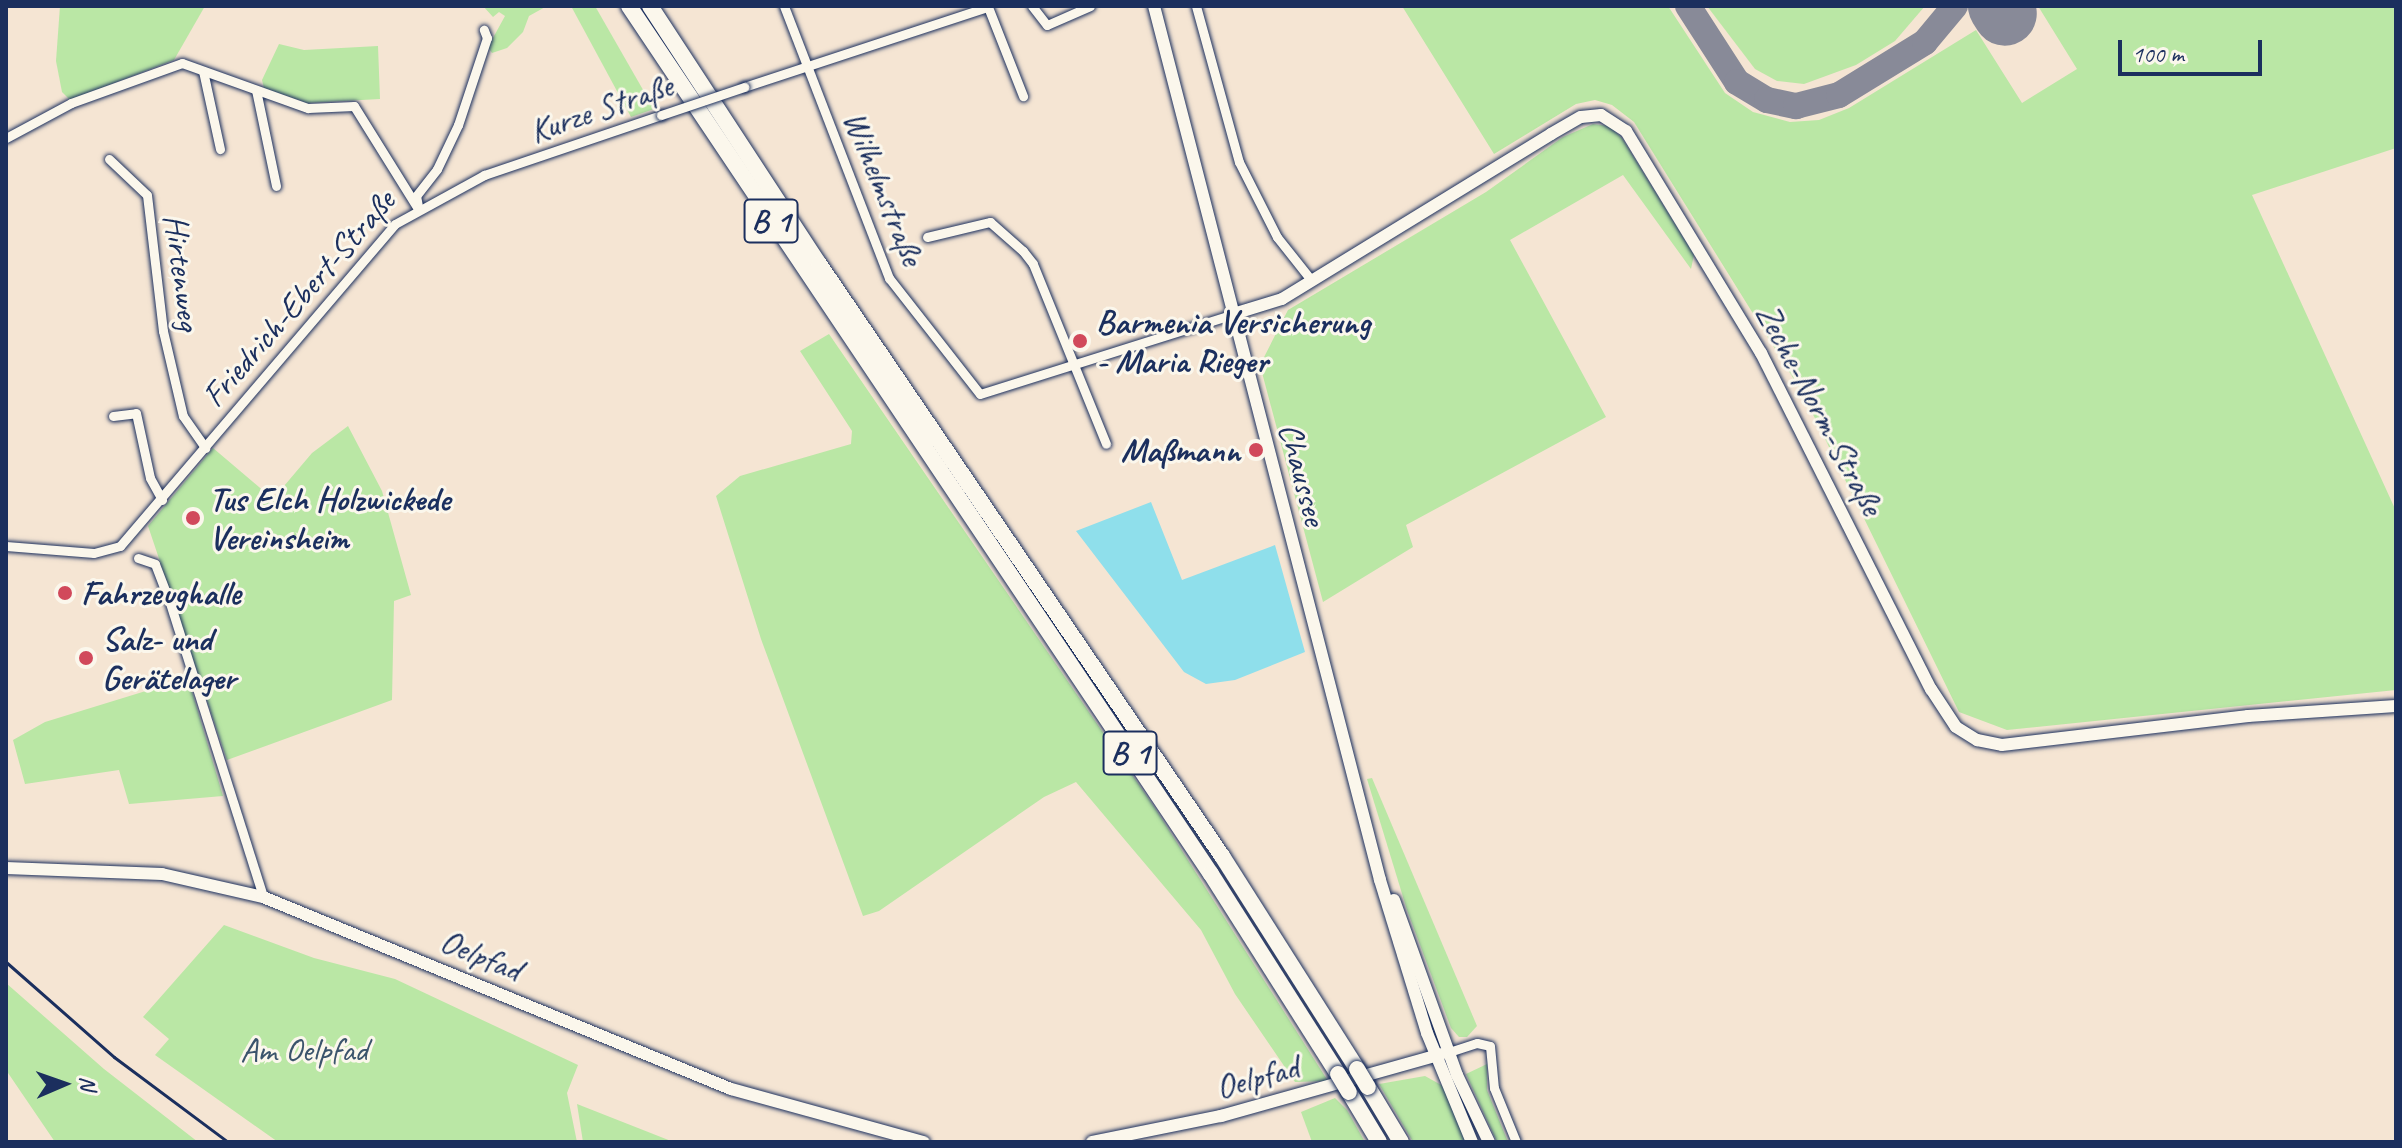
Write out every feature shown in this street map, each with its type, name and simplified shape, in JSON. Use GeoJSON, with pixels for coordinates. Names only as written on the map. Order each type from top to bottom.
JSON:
{"type":"FeatureCollection","features":[{"type":"Feature","properties":{"kind":"highway","name":"B 1"},"geometry":{"type":"LineString","coordinates":[[629,6],[1203,861],[1379,1142]]}},
{"type":"Feature","properties":{"kind":"highway","name":"B 1"},"geometry":{"type":"LineString","coordinates":[[650,6],[819,264],[1222,856],[1401,1142]]}},
{"type":"Feature","properties":{"kind":"main road","name":"Chaussee"},"geometry":{"type":"LineString","coordinates":[[1154,6],[1230,315],[1405,968],[1435,1056],[1472,1142]]}},
{"type":"Feature","properties":{"kind":"main road","name":"Zeche-Norm-Straße"},"geometry":{"type":"LineString","coordinates":[[1230,315],[1282,299],[1551,134],[1592,115],[1612,118],[1632,140],[1792,406],[1931,689],[1947,716],[1965,734],[2002,745],[2248,716],[2396,706]]}},
{"type":"Feature","properties":{"kind":"main road","name":"Chaussee"},"geometry":{"type":"LineString","coordinates":[[1353,770],[1416,966],[1449,1052],[1489,1142]]}},
{"type":"Feature","properties":{"kind":"main road","name":"Oelpfad"},"geometry":{"type":"LineString","coordinates":[[6,868],[162,874],[263,897],[731,1089],[924,1142]]}},
{"type":"Feature","properties":{"kind":"main road","name":"Oelpfad"},"geometry":{"type":"LineString","coordinates":[[1092,1142],[1178,1127],[1449,1052]]}},
{"type":"Feature","properties":{"kind":"street","name":"Wilhelmstraße"},"geometry":{"type":"LineString","coordinates":[[784,6],[890,280],[972,387],[989,395],[1230,315]]}},
{"type":"Feature","properties":{"kind":"street"},"geometry":{"type":"LineString","coordinates":[[1032,6],[1047,25],[1090,6]]}},
{"type":"Feature","properties":{"kind":"street"},"geometry":{"type":"LineString","coordinates":[[1196,6],[1239,162],[1277,237],[1312,281]]}},
{"type":"Feature","properties":{"kind":"street","name":"Kurze Straße"},"geometry":{"type":"LineString","coordinates":[[418,209],[484,175],[804,64],[932,29],[990,7]]}},
{"type":"Feature","properties":{"kind":"street"},"geometry":{"type":"LineString","coordinates":[[990,7],[1023,96]]}},
{"type":"Feature","properties":{"kind":"street","name":"Friedrich-Ebert-Straße"},"geometry":{"type":"LineString","coordinates":[[6,546],[112,550],[162,500],[373,246],[418,209],[416,196],[437,169],[458,125],[487,38],[484,30]]}},
{"type":"Feature","properties":{"kind":"street"},"geometry":{"type":"LineString","coordinates":[[6,138],[71,103],[170,63],[203,71],[308,108],[360,110],[418,209]]}},
{"type":"Feature","properties":{"kind":"street"},"geometry":{"type":"LineString","coordinates":[[203,71],[220,149]]}},
{"type":"Feature","properties":{"kind":"street"},"geometry":{"type":"LineString","coordinates":[[256,90],[276,186]]}},
{"type":"Feature","properties":{"kind":"street","name":"Hirtenweg"},"geometry":{"type":"LineString","coordinates":[[109,159],[147,195],[163,331],[183,416],[205,448]]}},
{"type":"Feature","properties":{"kind":"street"},"geometry":{"type":"LineString","coordinates":[[927,237],[990,222],[1001,227],[1033,264],[1070,366],[1106,444]]}},
{"type":"Feature","properties":{"kind":"street"},"geometry":{"type":"LineString","coordinates":[[113,416],[136,413],[150,478],[162,500]]}},
{"type":"Feature","properties":{"kind":"street"},"geometry":{"type":"LineString","coordinates":[[138,558],[155,564],[169,600],[263,897]]}},
{"type":"Feature","properties":{"kind":"street"},"geometry":{"type":"LineString","coordinates":[[1449,1052],[1477,1043],[1490,1046],[1494,1088],[1516,1142]]}},
{"type":"Feature","properties":{"kind":"green space"},"geometry":{"type":"Polygon","coordinates":[[[60,6],[205,6],[174,60],[70,100],[62,92],[56,61],[60,6]]]}},
{"type":"Feature","properties":{"kind":"green space"},"geometry":{"type":"Polygon","coordinates":[[[483,6],[547,6],[529,16],[523,32],[507,48],[492,53],[488,47],[505,16],[499,12],[493,17],[483,6]]]}},
{"type":"Feature","properties":{"kind":"green space"},"geometry":{"type":"Polygon","coordinates":[[[571,6],[595,6],[654,109],[631,117],[571,6]]]}},
{"type":"Feature","properties":{"kind":"green space"},"geometry":{"type":"Polygon","coordinates":[[[1402,6],[1668,6],[1725,93],[1753,112],[1790,122],[1819,120],[1849,108],[1976,30],[2022,103],[2077,69],[2038,6],[2396,6],[2396,148],[2252,195],[2396,511],[2396,690],[2007,730],[1959,712],[1803,394],[1634,122],[1612,105],[1595,100],[1576,104],[1494,154],[1402,6]]]}},
{"type":"Feature","properties":{"kind":"green space"},"geometry":{"type":"Polygon","coordinates":[[[1707,6],[1925,6],[1895,41],[1856,65],[1804,84],[1777,81],[1755,69],[1707,6]]]}},
{"type":"Feature","properties":{"kind":"green space"},"geometry":{"type":"Polygon","coordinates":[[[279,44],[304,50],[378,46],[380,99],[307,103],[264,88],[262,80],[279,44]]]}},
{"type":"Feature","properties":{"kind":"green space"},"geometry":{"type":"Polygon","coordinates":[[[1593,124],[1609,126],[1622,138],[1694,255],[1691,269],[1623,175],[1510,240],[1606,417],[1406,525],[1413,547],[1323,602],[1260,365],[1288,310],[1486,192],[1563,137],[1593,124]]]}},
{"type":"Feature","properties":{"kind":"green space"},"geometry":{"type":"Polygon","coordinates":[[[829,334],[1155,808],[1328,1081],[1295,1082],[1235,994],[1201,930],[1076,782],[1044,797],[879,911],[863,916],[761,639],[716,496],[740,476],[851,444],[852,431],[800,351],[829,334]]]}},
{"type":"Feature","properties":{"kind":"green space"},"geometry":{"type":"Polygon","coordinates":[[[348,426],[382,491],[411,595],[394,601],[392,700],[227,760],[148,526],[213,448],[273,499],[312,453],[348,426]]]}},
{"type":"Feature","properties":{"kind":"green space"},"geometry":{"type":"Polygon","coordinates":[[[188,678],[223,796],[129,804],[119,770],[25,784],[13,740],[45,722],[188,678]]]}},
{"type":"Feature","properties":{"kind":"green space"},"geometry":{"type":"Polygon","coordinates":[[[1372,778],[1477,1026],[1467,1037],[1459,1037],[1451,1028],[1407,910],[1367,779],[1372,778]]]}},
{"type":"Feature","properties":{"kind":"green space","name":"Am Oelpfad"},"geometry":{"type":"Polygon","coordinates":[[[224,925],[314,958],[395,979],[578,1065],[567,1093],[577,1142],[278,1142],[155,1055],[169,1039],[143,1017],[224,925]]]}},
{"type":"Feature","properties":{"kind":"green space"},"geometry":{"type":"Polygon","coordinates":[[[6,983],[104,1069],[198,1142],[55,1142],[6,1070],[6,983]]]}},
{"type":"Feature","properties":{"kind":"green space"},"geometry":{"type":"Polygon","coordinates":[[[1487,1064],[1487,1090],[1508,1142],[1497,1142],[1466,1074],[1487,1064]]]}},
{"type":"Feature","properties":{"kind":"green space"},"geometry":{"type":"Polygon","coordinates":[[[1425,1076],[1443,1086],[1467,1142],[1413,1142],[1379,1084],[1425,1076]]]}},
{"type":"Feature","properties":{"kind":"green space"},"geometry":{"type":"Polygon","coordinates":[[[1335,1098],[1347,1110],[1365,1142],[1312,1142],[1301,1112],[1335,1098]]]}},
{"type":"Feature","properties":{"kind":"green space"},"geometry":{"type":"Polygon","coordinates":[[[577,1104],[671,1141],[671,1142],[583,1142],[577,1104]]]}},
{"type":"Feature","properties":{"kind":"water"},"geometry":{"type":"Polygon","coordinates":[[[1151,502],[1182,580],[1275,545],[1305,652],[1235,680],[1206,684],[1184,672],[1076,531],[1151,502]]]}},
{"type":"Feature","properties":{"kind":"taxiway"},"geometry":{"type":"LineString","coordinates":[[1688,6],[1737,82],[1767,100],[1796,106],[1839,95],[1925,42],[1955,6]]}},
{"type":"Feature","properties":{"kind":"runway"},"geometry":{"type":"LineString","coordinates":[[2000,6],[2005,14]]}},
{"type":"Feature","properties":{"kind":"railway"},"geometry":{"type":"LineString","coordinates":[[6,962],[114,1057],[228,1142]]}},
{"type":"Feature","properties":{"kind":"place","name":"Barmenia Versicherung - Maria Rieger"},"geometry":{"type":"Point","coordinates":[1080,341]}},
{"type":"Feature","properties":{"kind":"place","name":"Maßmann"},"geometry":{"type":"Point","coordinates":[1256,450]}},
{"type":"Feature","properties":{"kind":"place","name":"Tus Elch Holzwickede Vereinsheim"},"geometry":{"type":"Point","coordinates":[193,518]}},
{"type":"Feature","properties":{"kind":"place","name":"Fahrzeughalle"},"geometry":{"type":"Point","coordinates":[65,593]}},
{"type":"Feature","properties":{"kind":"place","name":"Salz- und Gerätelager"},"geometry":{"type":"Point","coordinates":[86,658]}}]}
